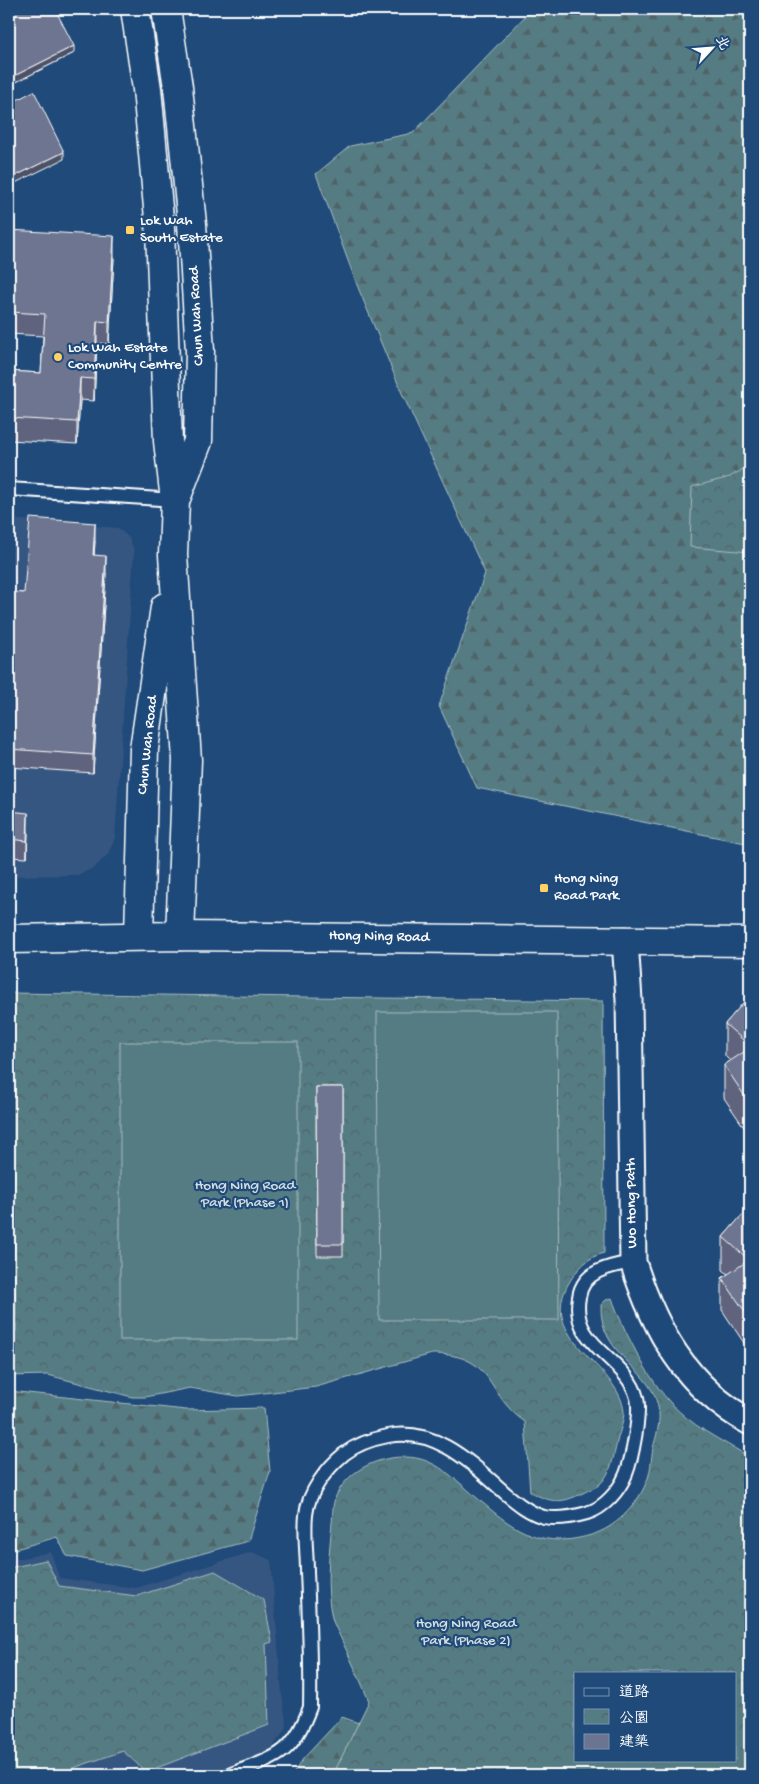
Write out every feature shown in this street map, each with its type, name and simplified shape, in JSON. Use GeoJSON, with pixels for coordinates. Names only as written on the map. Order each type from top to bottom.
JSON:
{"type":"FeatureCollection","features":[{"type":"Feature","properties":{"kind":"main road","name":"Chun Wah Road"},"geometry":{"type":"LineString","coordinates":[[135,9],[147,89],[160,229],[168,441],[175,500],[173,555],[187,760],[180,936]]}},
{"type":"Feature","properties":{"kind":"main road","name":"Chun Wah Road"},"geometry":{"type":"LineString","coordinates":[[166,9],[178,87],[185,155],[200,351],[198,441],[175,500]]}},
{"type":"Feature","properties":{"kind":"main road","name":"Chun Wah Road"},"geometry":{"type":"LineString","coordinates":[[139,936],[144,749],[173,555]]}},
{"type":"Feature","properties":{"kind":"main road","name":"Hong Ning Road"},"geometry":{"type":"LineString","coordinates":[[9,939],[180,936],[750,942]]}},
{"type":"Feature","properties":{"kind":"street","name":"Wo Hong Path"},"geometry":{"type":"LineString","coordinates":[[625,940],[629,1000],[633,1262],[646,1301],[660,1330],[686,1370],[715,1398],[750,1422]]}},
{"type":"Feature","properties":{"kind":"lane"},"geometry":{"type":"LineString","coordinates":[[9,489],[175,500]]}},
{"type":"Feature","properties":{"kind":"lane"},"geometry":{"type":"LineString","coordinates":[[229,1775],[276,1756],[290,1746],[302,1731],[310,1707],[306,1514],[318,1484],[332,1464],[351,1449],[373,1438],[397,1434],[421,1436],[444,1444],[465,1458],[520,1506],[544,1517],[568,1519],[593,1511],[613,1496],[626,1474],[638,1405],[630,1382],[589,1339],[580,1325],[577,1309],[580,1293],[588,1278],[602,1268],[633,1262]]}},
{"type":"Feature","properties":{"kind":"shaded area"},"geometry":{"type":"Polygon","coordinates":[[[9,519],[118,528],[129,538],[134,551],[115,838],[108,854],[94,868],[77,875],[9,876],[9,519]]]}},
{"type":"Feature","properties":{"kind":"shaded area"},"geometry":{"type":"Polygon","coordinates":[[[51,1552],[59,1578],[136,1588],[252,1552],[271,1560],[282,1695],[287,1727],[253,1775],[9,1775],[9,1561],[51,1552]]]}},
{"type":"Feature","properties":{"kind":"green space"},"geometry":{"type":"Polygon","coordinates":[[[532,9],[750,9],[750,844],[477,788],[439,706],[485,573],[401,391],[357,285],[316,174],[350,146],[413,133],[532,9]]]}},
{"type":"Feature","properties":{"kind":"green space"},"geometry":{"type":"Polygon","coordinates":[[[750,465],[750,552],[690,547],[692,487],[730,477],[750,465]]]}},
{"type":"Feature","properties":{"kind":"green space","name":"Hong Ning Road Park (Phase 1)"},"geometry":{"type":"Polygon","coordinates":[[[9,993],[603,1001],[604,1253],[593,1257],[580,1267],[570,1281],[562,1301],[563,1319],[570,1335],[609,1379],[619,1395],[624,1412],[612,1464],[604,1480],[594,1488],[569,1499],[556,1501],[530,1492],[525,1422],[512,1411],[479,1368],[468,1361],[453,1356],[432,1354],[316,1387],[238,1396],[190,1388],[145,1397],[132,1397],[48,1375],[9,1376],[9,993]]]}},
{"type":"Feature","properties":{"kind":"green space"},"geometry":{"type":"Polygon","coordinates":[[[377,1012],[557,1012],[559,1320],[379,1320],[377,1012]]]}},
{"type":"Feature","properties":{"kind":"green space"},"geometry":{"type":"Polygon","coordinates":[[[120,1042],[298,1042],[298,1340],[120,1340],[120,1042]]]}},
{"type":"Feature","properties":{"kind":"green space"},"geometry":{"type":"Polygon","coordinates":[[[9,1157],[13,1157],[16,1331],[9,1331],[9,1157]]]}},
{"type":"Feature","properties":{"kind":"green space","name":"Hong Ning Road Park (Phase 2)"},"geometry":{"type":"Polygon","coordinates":[[[612,1298],[636,1351],[660,1390],[676,1409],[717,1439],[750,1457],[750,1775],[333,1775],[369,1701],[334,1624],[330,1606],[329,1559],[333,1506],[336,1496],[350,1477],[370,1464],[393,1458],[416,1458],[440,1467],[504,1520],[535,1536],[552,1540],[570,1539],[600,1532],[616,1522],[637,1500],[648,1479],[659,1413],[655,1397],[648,1384],[617,1351],[609,1338],[603,1323],[601,1305],[606,1300],[612,1298]]]}},
{"type":"Feature","properties":{"kind":"green space"},"geometry":{"type":"Polygon","coordinates":[[[9,1391],[186,1410],[264,1408],[270,1472],[248,1541],[142,1570],[67,1556],[57,1537],[9,1551],[9,1391]]]}},
{"type":"Feature","properties":{"kind":"green space"},"geometry":{"type":"Polygon","coordinates":[[[46,1560],[59,1586],[137,1596],[215,1571],[264,1600],[272,1642],[266,1644],[269,1725],[146,1772],[123,1751],[53,1775],[9,1775],[9,1568],[46,1560]]]}},
{"type":"Feature","properties":{"kind":"green space"},"geometry":{"type":"Polygon","coordinates":[[[342,1717],[375,1729],[368,1775],[292,1775],[303,1759],[342,1717]]]}},
{"type":"Feature","properties":{"kind":"building"},"geometry":{"type":"Polygon","coordinates":[[[9,9],[55,9],[74,46],[14,76],[9,65],[9,9]]]}},
{"type":"Feature","properties":{"kind":"building"},"geometry":{"type":"Polygon","coordinates":[[[34,91],[64,152],[9,179],[9,104],[34,91]]]}},
{"type":"Feature","properties":{"kind":"building","name":"Lok Wah Estate Community Centre"},"geometry":{"type":"Polygon","coordinates":[[[9,230],[114,236],[109,322],[97,321],[94,379],[80,378],[77,422],[9,418],[9,371],[41,373],[45,314],[9,312],[9,230]]]}},
{"type":"Feature","properties":{"kind":"building"},"geometry":{"type":"Polygon","coordinates":[[[30,518],[95,523],[93,555],[106,556],[93,755],[9,749],[9,592],[24,593],[30,518]]]}},
{"type":"Feature","properties":{"kind":"building"},"geometry":{"type":"Polygon","coordinates":[[[9,811],[28,813],[27,841],[9,839],[9,811]]]}},
{"type":"Feature","properties":{"kind":"building"},"geometry":{"type":"Polygon","coordinates":[[[750,995],[750,1046],[725,1024],[750,995]]]}},
{"type":"Feature","properties":{"kind":"building"},"geometry":{"type":"Polygon","coordinates":[[[750,1048],[750,1104],[724,1065],[750,1048]]]}},
{"type":"Feature","properties":{"kind":"building"},"geometry":{"type":"Polygon","coordinates":[[[316,1087],[343,1087],[343,1244],[317,1244],[316,1087]]]}},
{"type":"Feature","properties":{"kind":"building"},"geometry":{"type":"Polygon","coordinates":[[[750,1206],[750,1319],[722,1278],[749,1260],[723,1237],[750,1206]]]}},
{"type":"Feature","properties":{"kind":"place","name":"Lok Wah South Estate"},"geometry":{"type":"Point","coordinates":[130,230]}},
{"type":"Feature","properties":{"kind":"place","name":"Lok Wah Estate Community Centre"},"geometry":{"type":"Point","coordinates":[58,357]}},
{"type":"Feature","properties":{"kind":"place","name":"Hong Ning Road Park"},"geometry":{"type":"Point","coordinates":[544,888]}}]}
